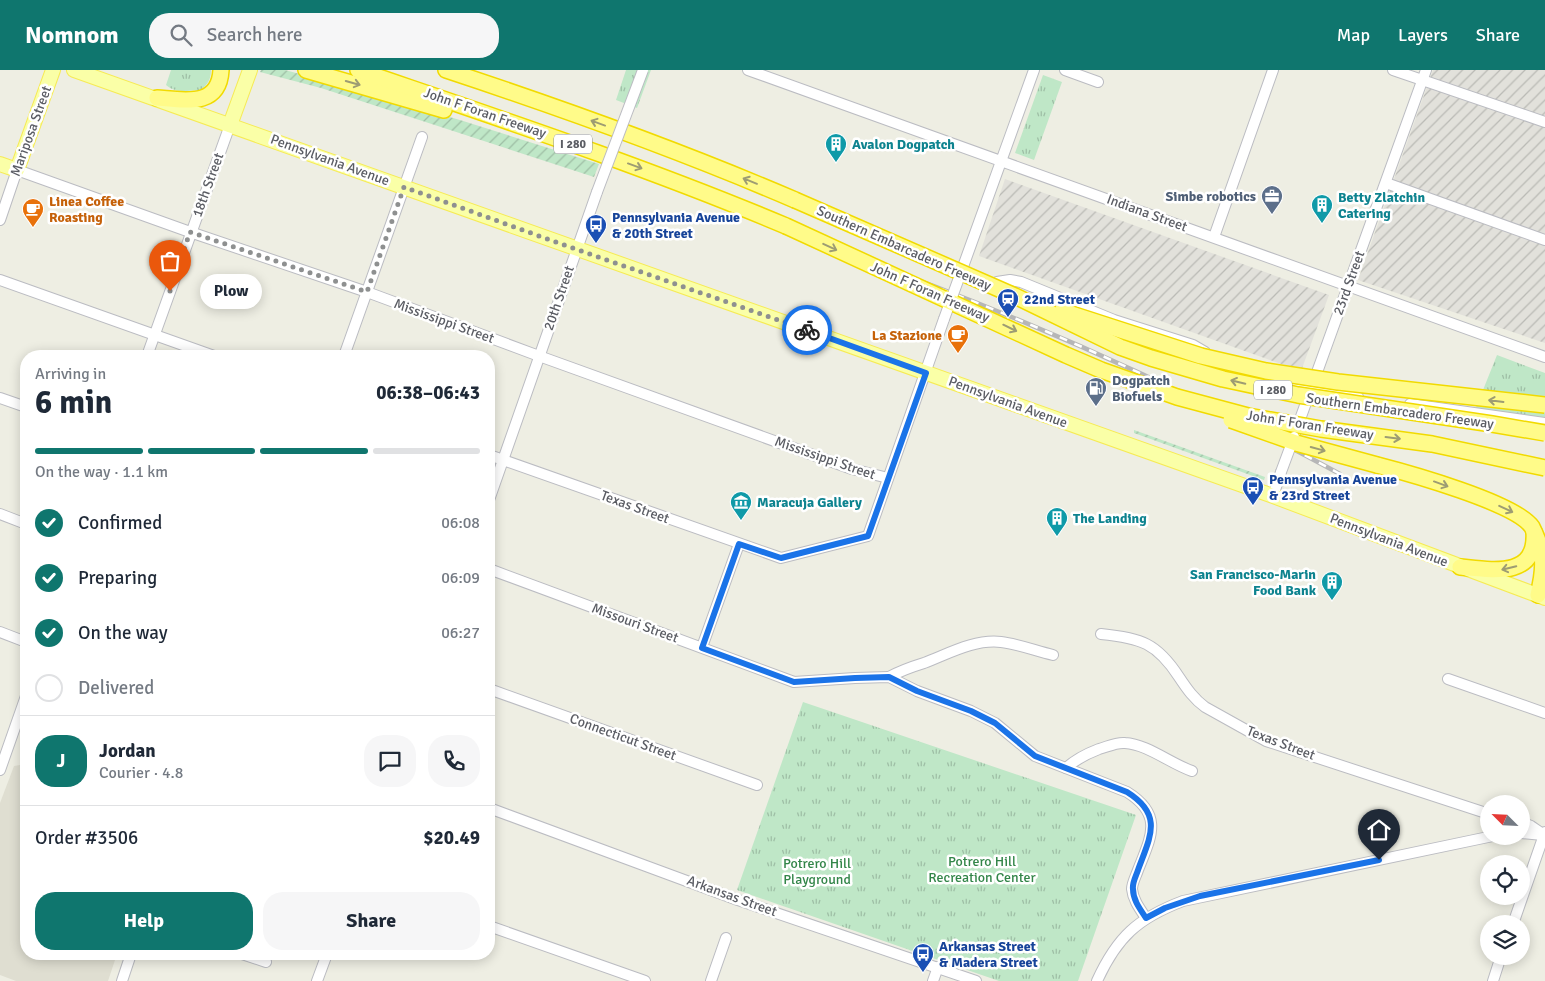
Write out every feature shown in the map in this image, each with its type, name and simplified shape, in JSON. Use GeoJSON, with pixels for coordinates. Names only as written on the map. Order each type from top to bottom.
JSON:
{"type":"FeatureCollection","features":[{"type":"Feature","properties":{"kind":"highway"},"geometry":{"type":"LineString","coordinates":[[157,98],[192,101],[209,96],[215,90],[220,80],[221,70]]}},
{"type":"Feature","properties":{"kind":"highway"},"geometry":{"type":"LineString","coordinates":[[306,70],[436,108],[559,139]]}},
{"type":"Feature","properties":{"kind":"highway","name":"John F Foran Freeway"},"geometry":{"type":"LineString","coordinates":[[358,70],[668,178],[786,226],[1066,355],[1141,385],[1192,401],[1284,423],[1432,444],[1545,468]]}},
{"type":"Feature","properties":{"kind":"highway","name":"Southern Embarcadero Freeway"},"geometry":{"type":"LineString","coordinates":[[446,70],[513,92],[684,154],[1015,296],[1120,347],[1223,378],[1327,401],[1492,424],[1545,434]]}},
{"type":"Feature","properties":{"kind":"highway"},"geometry":{"type":"LineString","coordinates":[[480,70],[513,92]]}},
{"type":"Feature","properties":{"kind":"highway"},"geometry":{"type":"LineString","coordinates":[[1015,296],[1201,356],[1266,371],[1348,383],[1545,405]]}},
{"type":"Feature","properties":{"kind":"highway"},"geometry":{"type":"LineString","coordinates":[[1141,385],[1296,443],[1432,481],[1485,500],[1518,515],[1526,520],[1541,545],[1544,556],[1541,597]]}},
{"type":"Feature","properties":{"kind":"highway"},"geometry":{"type":"LineString","coordinates":[[1460,567],[1496,570],[1513,568],[1521,564],[1532,550],[1535,543],[1534,532]]}},
{"type":"Feature","properties":{"kind":"main road","name":"Mariposa Street"},"geometry":{"type":"LineString","coordinates":[[17,170],[53,70]]}},
{"type":"Feature","properties":{"kind":"main road","name":"Pennsylvania Avenue"},"geometry":{"type":"LineString","coordinates":[[74,70],[1273,496],[1541,597]]}},
{"type":"Feature","properties":{"kind":"main road","name":"18th Street"},"geometry":{"type":"LineString","coordinates":[[230,124],[250,70]]}},
{"type":"Feature","properties":{"kind":"main road","name":"Mississippi Street"},"geometry":{"type":"LineString","coordinates":[[0,164],[17,170]]}},
{"type":"Feature","properties":{"kind":"street","name":"20th Street"},"geometry":{"type":"LineString","coordinates":[[495,483],[576,249],[642,70]]}},
{"type":"Feature","properties":{"kind":"street","name":"Indiana Street"},"geometry":{"type":"LineString","coordinates":[[748,70],[1214,236],[1545,357]]}},
{"type":"Feature","properties":{"kind":"street"},"geometry":{"type":"LineString","coordinates":[[888,478],[1034,70]]}},
{"type":"Feature","properties":{"kind":"street"},"geometry":{"type":"LineString","coordinates":[[1065,70],[1098,82]]}},
{"type":"Feature","properties":{"kind":"street"},"geometry":{"type":"LineString","coordinates":[[1214,236],[1273,70]]}},
{"type":"Feature","properties":{"kind":"street"},"geometry":{"type":"LineString","coordinates":[[1393,70],[1545,122]]}},
{"type":"Feature","properties":{"kind":"street","name":"23rd Street"},"geometry":{"type":"LineString","coordinates":[[1273,496],[1426,70]]}},
{"type":"Feature","properties":{"kind":"street","name":"18th Street"},"geometry":{"type":"LineString","coordinates":[[149,350],[230,124]]}},
{"type":"Feature","properties":{"kind":"street"},"geometry":{"type":"LineString","coordinates":[[346,350],[422,137]]}},
{"type":"Feature","properties":{"kind":"street","name":"Mariposa Street"},"geometry":{"type":"LineString","coordinates":[[0,220],[17,170]]}},
{"type":"Feature","properties":{"kind":"street","name":"Mississippi Street"},"geometry":{"type":"LineString","coordinates":[[17,170],[190,232],[367,292],[852,469],[888,478]]}},
{"type":"Feature","properties":{"kind":"street"},"geometry":{"type":"LineString","coordinates":[[1386,183],[1545,240]]}},
{"type":"Feature","properties":{"kind":"street"},"geometry":{"type":"LineString","coordinates":[[961,272],[997,282],[1010,280],[1021,282],[1114,320],[1193,345],[1219,360],[1311,389],[1545,424]]}},
{"type":"Feature","properties":{"kind":"street"},"geometry":{"type":"LineString","coordinates":[[0,280],[196,350]]}},
{"type":"Feature","properties":{"kind":"street"},"geometry":{"type":"LineString","coordinates":[[0,398],[20,405]]}},
{"type":"Feature","properties":{"kind":"street","name":"Texas Street"},"geometry":{"type":"LineString","coordinates":[[495,457],[781,558],[868,536],[888,478]]}},
{"type":"Feature","properties":{"kind":"street"},"geometry":{"type":"LineString","coordinates":[[0,514],[20,522]]}},
{"type":"Feature","properties":{"kind":"street"},"geometry":{"type":"LineString","coordinates":[[702,648],[739,544]]}},
{"type":"Feature","properties":{"kind":"street","name":"Missouri Street"},"geometry":{"type":"LineString","coordinates":[[495,570],[794,682],[889,677],[917,691],[971,711],[995,723],[1035,756],[1127,792],[1138,798],[1146,806],[1152,827],[1132,889],[1135,899],[1146,918]]}},
{"type":"Feature","properties":{"kind":"street"},"geometry":{"type":"LineString","coordinates":[[0,632],[20,640]]}},
{"type":"Feature","properties":{"kind":"street","name":"Texas Street"},"geometry":{"type":"LineString","coordinates":[[1101,634],[1131,638],[1153,647],[1168,661],[1197,702],[1259,737],[1480,811]]}},
{"type":"Feature","properties":{"kind":"street"},"geometry":{"type":"LineString","coordinates":[[889,677],[952,650],[987,642],[1001,642],[1053,655]]}},
{"type":"Feature","properties":{"kind":"street"},"geometry":{"type":"LineString","coordinates":[[1448,679],[1545,713]]}},
{"type":"Feature","properties":{"kind":"street","name":"Connecticut Street"},"geometry":{"type":"LineString","coordinates":[[495,691],[757,785]]}},
{"type":"Feature","properties":{"kind":"street"},"geometry":{"type":"LineString","coordinates":[[0,770],[20,713]]}},
{"type":"Feature","properties":{"kind":"street"},"geometry":{"type":"LineString","coordinates":[[1066,768],[1078,758],[1124,742],[1136,745],[1192,771]]}},
{"type":"Feature","properties":{"kind":"street","name":"Arkansas Street"},"geometry":{"type":"LineString","coordinates":[[495,810],[738,900],[976,981]]}},
{"type":"Feature","properties":{"kind":"street"},"geometry":{"type":"LineString","coordinates":[[1530,826],[1544,834]]}},
{"type":"Feature","properties":{"kind":"street"},"geometry":{"type":"LineString","coordinates":[[1530,833],[1544,834]]}},
{"type":"Feature","properties":{"kind":"street"},"geometry":{"type":"LineString","coordinates":[[1516,915],[1544,834]]}},
{"type":"Feature","properties":{"kind":"street"},"geometry":{"type":"LineString","coordinates":[[1097,981],[1105,963],[1116,946],[1132,929],[1146,918],[1165,908],[1200,896],[1480,839]]}},
{"type":"Feature","properties":{"kind":"street"},"geometry":{"type":"LineString","coordinates":[[495,928],[645,981]]}},
{"type":"Feature","properties":{"kind":"street"},"geometry":{"type":"LineString","coordinates":[[711,981],[726,938]]}},
{"type":"Feature","properties":{"kind":"street"},"geometry":{"type":"LineString","coordinates":[[122,981],[129,960]]}},
{"type":"Feature","properties":{"kind":"street"},"geometry":{"type":"LineString","coordinates":[[260,960],[266,962]]}},
{"type":"Feature","properties":{"kind":"street"},"geometry":{"type":"LineString","coordinates":[[317,981],[325,960]]}},
{"type":"Feature","properties":{"kind":"street"},"geometry":{"type":"LineString","coordinates":[[1493,981],[1498,965]]}},
{"type":"Feature","properties":{"kind":"street"},"geometry":{"type":"LineString","coordinates":[[933,981],[938,967]]}},
{"type":"Feature","properties":{"kind":"shaded area"},"geometry":{"type":"Polygon","coordinates":[[[1433,70],[1545,70],[1545,343],[1358,280],[1433,70]]]}},
{"type":"Feature","properties":{"kind":"shaded area"},"geometry":{"type":"Polygon","coordinates":[[[1005,179],[1329,295],[1301,371],[979,256],[1005,179]]]}},
{"type":"Feature","properties":{"kind":"shaded area"},"geometry":{"type":"Polygon","coordinates":[[[20,765],[20,960],[115,960],[108,981],[16,981],[0,975],[0,803],[14,766],[20,765]]]}},
{"type":"Feature","properties":{"kind":"green space"},"geometry":{"type":"Polygon","coordinates":[[[171,70],[211,70],[207,83],[197,92],[195,90],[176,90],[166,85],[171,70]]]}},
{"type":"Feature","properties":{"kind":"green space"},"geometry":{"type":"Polygon","coordinates":[[[261,70],[285,70],[322,80],[460,120],[599,164],[594,177],[321,88],[260,72],[261,70]]]}},
{"type":"Feature","properties":{"kind":"green space"},"geometry":{"type":"Polygon","coordinates":[[[626,70],[651,70],[637,108],[616,100],[626,70]]]}},
{"type":"Feature","properties":{"kind":"green space"},"geometry":{"type":"Polygon","coordinates":[[[1043,75],[1062,82],[1034,160],[1015,153],[1043,75]]]}},
{"type":"Feature","properties":{"kind":"green space"},"geometry":{"type":"Polygon","coordinates":[[[1497,355],[1545,373],[1545,421],[1475,410],[1497,355]]]}},
{"type":"Feature","properties":{"kind":"green space"},"geometry":{"type":"Polygon","coordinates":[[[1134,430],[1265,477],[1264,480],[1134,433],[1134,430]]]}},
{"type":"Feature","properties":{"kind":"green space","name":"Potrero Hill Recreation Center"},"geometry":{"type":"Polygon","coordinates":[[[803,702],[1136,815],[1078,981],[999,981],[737,890],[803,702]]]}},
{"type":"Feature","properties":{"kind":"railway"},"geometry":{"type":"LineString","coordinates":[[851,256],[977,303],[1100,355],[1221,412],[1340,474]]}},
{"type":"Feature","properties":{"kind":"way so far"},"geometry":{"type":"LineString","coordinates":[[170,291],[190,232],[367,292],[404,187],[807,330]]}},
{"type":"Feature","properties":{"kind":"place","name":"Avalon Dogpatch"},"geometry":{"type":"Point","coordinates":[836,163]}},
{"type":"Feature","properties":{"kind":"place","name":"Simbe robotics"},"geometry":{"type":"Point","coordinates":[1272,215]}},
{"type":"Feature","properties":{"kind":"place","name":"Betty Zlatchin Catering"},"geometry":{"type":"Point","coordinates":[1322,224]}},
{"type":"Feature","properties":{"kind":"place","name":"Linea Coffee Roasting"},"geometry":{"type":"Point","coordinates":[33,228]}},
{"type":"Feature","properties":{"kind":"place","name":"Pennsylvania Avenue & 20th Street"},"geometry":{"type":"Point","coordinates":[596,244]}},
{"type":"Feature","properties":{"kind":"place","name":"Plow"},"geometry":{"type":"Point","coordinates":[170,291]}},
{"type":"Feature","properties":{"kind":"place","name":"22nd Street"},"geometry":{"type":"Point","coordinates":[1008,318]}},
{"type":"Feature","properties":{"kind":"place","name":"La Stazione"},"geometry":{"type":"Point","coordinates":[958,354]}},
{"type":"Feature","properties":{"kind":"place","name":"Dogpatch Biofuels"},"geometry":{"type":"Point","coordinates":[1096,407]}},
{"type":"Feature","properties":{"kind":"place","name":"Pennsylvania Avenue & 23rd Street"},"geometry":{"type":"Point","coordinates":[1253,506]}},
{"type":"Feature","properties":{"kind":"place","name":"Maracuja Gallery"},"geometry":{"type":"Point","coordinates":[741,521]}},
{"type":"Feature","properties":{"kind":"place","name":"The Landing"},"geometry":{"type":"Point","coordinates":[1057,537]}},
{"type":"Feature","properties":{"kind":"place","name":"San Francisco-Marin Food Bank"},"geometry":{"type":"Point","coordinates":[1332,601]}},
{"type":"Feature","properties":{"kind":"place","name":"Arkansas Street & Madera Street"},"geometry":{"type":"Point","coordinates":[923,973]}},
{"type":"Feature","properties":{"kind":"route"},"geometry":{"type":"LineString","coordinates":[[807,330],[926,373],[868,536],[781,558],[739,544],[702,648],[794,682],[889,677],[917,691],[971,711],[995,723],[1035,756],[1138,798],[1146,806],[1152,827],[1132,889],[1139,908],[1146,918],[1165,908],[1200,896],[1379,860]]}},
{"type":"Feature","properties":{"kind":"park label","name":"Potrero Hill Playground"},"geometry":{"type":"Point","coordinates":[817,872]}}]}
